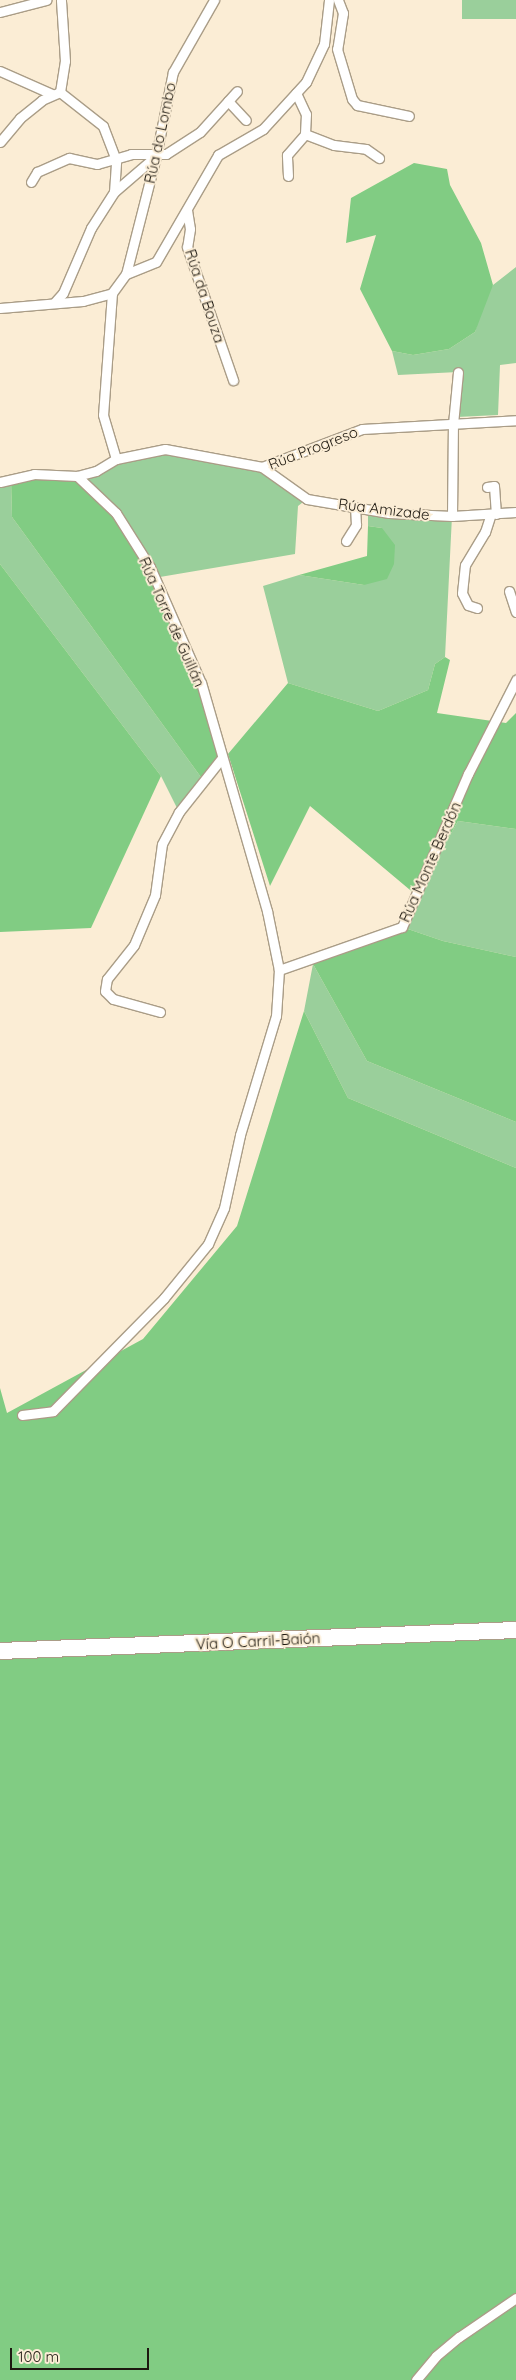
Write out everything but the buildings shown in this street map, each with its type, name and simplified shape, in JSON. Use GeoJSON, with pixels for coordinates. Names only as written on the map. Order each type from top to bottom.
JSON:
{"type":"FeatureCollection","features":[{"type":"Feature","properties":{"kind":"highway","name":"Vía O Carril-Baión"},"geometry":{"type":"LineString","coordinates":[[0,1650],[516,1630]]}},
{"type":"Feature","properties":{"kind":"street"},"geometry":{"type":"LineString","coordinates":[[0,12],[46,0]]}},
{"type":"Feature","properties":{"kind":"street"},"geometry":{"type":"LineString","coordinates":[[0,142],[20,118],[56,93],[65,61],[61,0]]}},
{"type":"Feature","properties":{"kind":"street","name":"Rúa do Lombo"},"geometry":{"type":"LineString","coordinates":[[126,274],[156,156],[173,72],[214,0]]}},
{"type":"Feature","properties":{"kind":"street","name":"Rúa da Bouza"},"geometry":{"type":"LineString","coordinates":[[126,274],[156,262],[218,155],[263,129],[296,94],[324,44],[329,0]]}},
{"type":"Feature","properties":{"kind":"street"},"geometry":{"type":"LineString","coordinates":[[338,0],[343,13],[337,39],[349,91],[357,105],[409,116]]}},
{"type":"Feature","properties":{"kind":"street"},"geometry":{"type":"LineString","coordinates":[[324,44],[337,39]]}},
{"type":"Feature","properties":{"kind":"street"},"geometry":{"type":"LineString","coordinates":[[0,71],[56,93],[103,126],[116,160],[114,192]]}},
{"type":"Feature","properties":{"kind":"street"},"geometry":{"type":"LineString","coordinates":[[54,303],[63,292],[91,228],[114,192],[156,156],[179,147],[200,132],[238,91]]}},
{"type":"Feature","properties":{"kind":"street"},"geometry":{"type":"LineString","coordinates":[[288,176],[287,155],[305,134],[306,114],[296,94]]}},
{"type":"Feature","properties":{"kind":"street"},"geometry":{"type":"LineString","coordinates":[[228,101],[246,120]]}},
{"type":"Feature","properties":{"kind":"street"},"geometry":{"type":"LineString","coordinates":[[305,134],[334,145],[366,149],[379,158]]}},
{"type":"Feature","properties":{"kind":"street"},"geometry":{"type":"LineString","coordinates":[[31,182],[37,172],[69,158],[97,164],[141,153],[156,156]]}},
{"type":"Feature","properties":{"kind":"street","name":"Rúa da Bouza"},"geometry":{"type":"LineString","coordinates":[[187,210],[190,229],[187,247],[233,380]]}},
{"type":"Feature","properties":{"kind":"street"},"geometry":{"type":"LineString","coordinates":[[116,459],[103,415],[112,294],[126,274]]}},
{"type":"Feature","properties":{"kind":"street"},"geometry":{"type":"LineString","coordinates":[[0,308],[54,303],[112,294]]}},
{"type":"Feature","properties":{"kind":"street"},"geometry":{"type":"LineString","coordinates":[[452,516],[453,424],[458,372]]}},
{"type":"Feature","properties":{"kind":"street","name":"Rúa Progreso"},"geometry":{"type":"LineString","coordinates":[[77,476],[96,470],[116,459],[165,449],[262,467],[362,429],[516,420]]}},
{"type":"Feature","properties":{"kind":"street","name":"Rúa Amizade"},"geometry":{"type":"LineString","coordinates":[[262,467],[307,499],[389,513],[452,516],[516,512]]}},
{"type":"Feature","properties":{"kind":"street"},"geometry":{"type":"LineString","coordinates":[[0,482],[34,474],[77,476]]}},
{"type":"Feature","properties":{"kind":"street","name":"Rúa Torre de Guillán"},"geometry":{"type":"LineString","coordinates":[[22,1415],[53,1411],[164,1298],[208,1244],[224,1208],[240,1135],[276,1016],[279,970],[267,910],[221,759],[201,683],[150,567],[116,513],[77,476]]}},
{"type":"Feature","properties":{"kind":"street"},"geometry":{"type":"LineString","coordinates":[[477,608],[466,602],[462,593],[466,581],[468,557],[485,532],[493,514],[494,486],[488,486]]}},
{"type":"Feature","properties":{"kind":"street"},"geometry":{"type":"LineString","coordinates":[[346,541],[356,525],[355,507]]}},
{"type":"Feature","properties":{"kind":"street"},"geometry":{"type":"LineString","coordinates":[[509,591],[516,612]]}},
{"type":"Feature","properties":{"kind":"street","name":"Rúa Monte Berdón"},"geometry":{"type":"LineString","coordinates":[[279,970],[402,927],[468,774],[516,680]]}},
{"type":"Feature","properties":{"kind":"street"},"geometry":{"type":"LineString","coordinates":[[160,1012],[113,999],[105,991],[107,979],[134,945],[155,895],[162,844],[179,812],[221,759]]}},
{"type":"Feature","properties":{"kind":"street"},"geometry":{"type":"LineString","coordinates":[[416,2380],[436,2356],[458,2337],[516,2298]]}},
{"type":"Feature","properties":{"kind":"green space"},"geometry":{"type":"Polygon","coordinates":[[[462,0],[516,0],[516,19],[462,19],[462,0]]]}},
{"type":"Feature","properties":{"kind":"green space"},"geometry":{"type":"Polygon","coordinates":[[[414,163],[447,169],[450,185],[481,243],[493,285],[475,332],[449,349],[413,355],[392,351],[360,289],[376,235],[346,243],[351,198],[414,163]]]}},
{"type":"Feature","properties":{"kind":"green space"},"geometry":{"type":"Polygon","coordinates":[[[516,267],[516,363],[500,365],[498,415],[457,417],[458,372],[398,375],[392,351],[413,355],[449,349],[475,332],[484,298],[493,285],[516,267]]]}},
{"type":"Feature","properties":{"kind":"green space"},"geometry":{"type":"Polygon","coordinates":[[[165,449],[262,467],[307,499],[298,506],[295,554],[154,578],[77,476],[116,459],[165,449]]]}},
{"type":"Feature","properties":{"kind":"green space"},"geometry":{"type":"Polygon","coordinates":[[[77,476],[116,513],[154,578],[201,683],[221,759],[203,780],[12,517],[11,479],[77,476]]]}},
{"type":"Feature","properties":{"kind":"green space"},"geometry":{"type":"Polygon","coordinates":[[[11,479],[12,517],[203,780],[179,812],[161,776],[0,564],[0,482],[11,479]]]}},
{"type":"Feature","properties":{"kind":"green space"},"geometry":{"type":"Polygon","coordinates":[[[368,509],[452,516],[445,657],[435,664],[428,690],[378,711],[288,683],[263,586],[299,575],[364,585],[382,528],[368,526],[368,509]]]}},
{"type":"Feature","properties":{"kind":"green space"},"geometry":{"type":"Polygon","coordinates":[[[368,526],[382,528],[395,545],[394,564],[387,579],[364,585],[299,575],[367,556],[368,526]]]}},
{"type":"Feature","properties":{"kind":"green space"},"geometry":{"type":"Polygon","coordinates":[[[0,564],[161,776],[91,928],[0,932],[0,564]]]}},
{"type":"Feature","properties":{"kind":"green space"},"geometry":{"type":"Polygon","coordinates":[[[445,657],[450,660],[437,713],[506,723],[516,713],[516,829],[458,821],[416,895],[310,806],[270,886],[228,754],[288,683],[378,711],[428,690],[435,664],[445,657]]]}},
{"type":"Feature","properties":{"kind":"green space"},"geometry":{"type":"Polygon","coordinates":[[[458,821],[516,829],[516,957],[443,941],[402,927],[416,895],[458,821]]]}},
{"type":"Feature","properties":{"kind":"green space"},"geometry":{"type":"Polygon","coordinates":[[[402,927],[443,941],[516,957],[516,1122],[367,1061],[313,964],[402,927]]]}},
{"type":"Feature","properties":{"kind":"green space"},"geometry":{"type":"Polygon","coordinates":[[[313,964],[367,1061],[516,1122],[516,1168],[348,1098],[304,1011],[313,964]]]}},
{"type":"Feature","properties":{"kind":"green space"},"geometry":{"type":"Polygon","coordinates":[[[304,1011],[348,1098],[516,1168],[516,2380],[0,2380],[0,1388],[7,1413],[143,1339],[237,1226],[304,1011]]]}}]}
